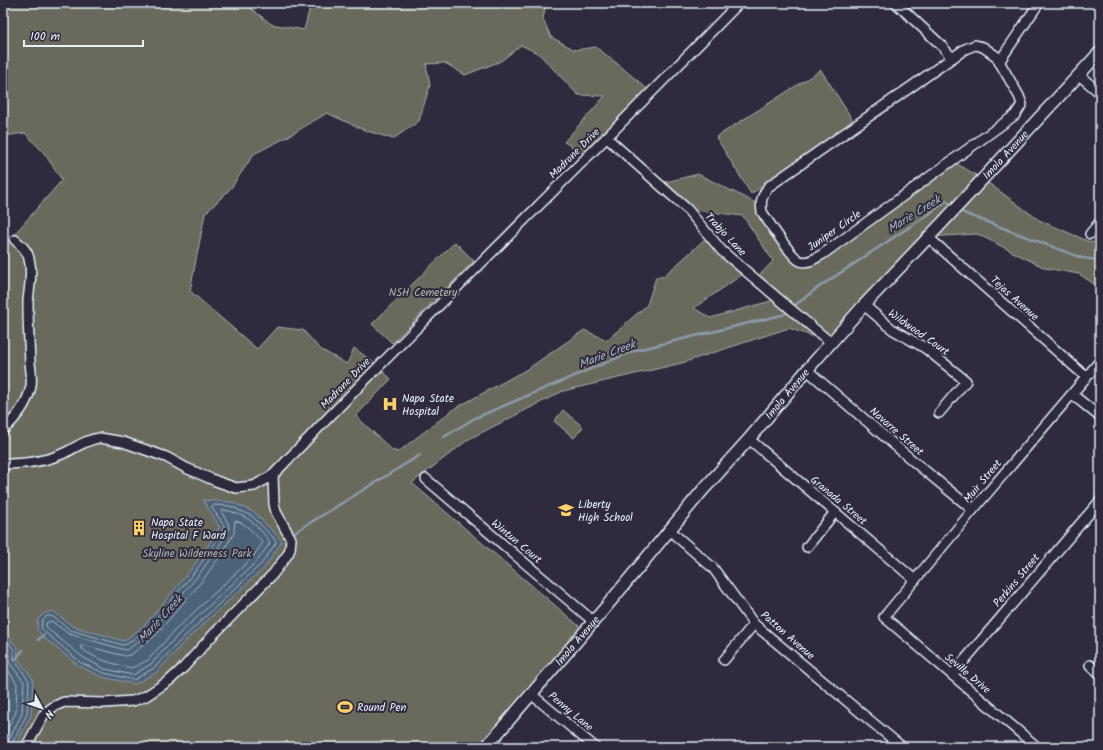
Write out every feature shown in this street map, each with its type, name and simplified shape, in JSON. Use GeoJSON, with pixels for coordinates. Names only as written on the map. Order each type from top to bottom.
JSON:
{"type":"FeatureCollection","features":[{"type":"Feature","properties":{"kind":"street","name":"Madrone Drive"},"geometry":{"type":"LineString","coordinates":[[3,464],[38,461],[60,455],[96,438],[100,438],[123,442],[166,457],[216,481],[236,488],[254,486],[273,475],[380,363],[644,101],[739,3]]}},
{"type":"Feature","properties":{"kind":"street"},"geometry":{"type":"LineString","coordinates":[[896,3],[942,46],[952,58]]}},
{"type":"Feature","properties":{"kind":"street"},"geometry":{"type":"LineString","coordinates":[[999,62],[1039,3]]}},
{"type":"Feature","properties":{"kind":"street","name":"Juniper Circle"},"geometry":{"type":"LineString","coordinates":[[976,45],[991,52],[996,56],[999,62],[1019,96],[1022,104],[1015,115],[823,254],[811,261],[800,261],[791,252],[762,212],[760,205],[762,197],[768,187],[965,49],[976,45]]}},
{"type":"Feature","properties":{"kind":"street","name":"Imola Avenue"},"geometry":{"type":"LineString","coordinates":[[486,747],[671,530],[702,491],[864,305],[1100,52]]}},
{"type":"Feature","properties":{"kind":"street"},"geometry":{"type":"LineString","coordinates":[[1079,75],[1100,93]]}},
{"type":"Feature","properties":{"kind":"street","name":"Trabjo Lane"},"geometry":{"type":"LineString","coordinates":[[607,138],[687,209],[722,251],[831,343]]}},
{"type":"Feature","properties":{"kind":"street"},"geometry":{"type":"LineString","coordinates":[[1090,234],[1100,222]]}},
{"type":"Feature","properties":{"kind":"street","name":"Tejas Avenue"},"geometry":{"type":"LineString","coordinates":[[928,237],[1086,377]]}},
{"type":"Feature","properties":{"kind":"street"},"geometry":{"type":"LineString","coordinates":[[3,430],[22,409],[28,397],[32,381],[28,329],[28,301],[31,272],[30,262],[26,252],[15,240]]}},
{"type":"Feature","properties":{"kind":"street","name":"Wildwood Court"},"geometry":{"type":"LineString","coordinates":[[864,305],[892,329],[925,348],[966,381],[939,413]]}},
{"type":"Feature","properties":{"kind":"street","name":"Muir Street"},"geometry":{"type":"LineString","coordinates":[[884,617],[972,510],[1100,361]]}},
{"type":"Feature","properties":{"kind":"street","name":"Navarre Street"},"geometry":{"type":"LineString","coordinates":[[807,370],[972,510]]}},
{"type":"Feature","properties":{"kind":"street"},"geometry":{"type":"LineString","coordinates":[[1072,394],[1100,417]]}},
{"type":"Feature","properties":{"kind":"street","name":"Granada Street"},"geometry":{"type":"LineString","coordinates":[[749,438],[914,580]]}},
{"type":"Feature","properties":{"kind":"street"},"geometry":{"type":"LineString","coordinates":[[26,747],[44,714],[53,707],[64,702],[104,703],[134,701],[146,696],[170,680],[273,574],[288,554],[291,539],[276,512],[274,504],[273,475]]}},
{"type":"Feature","properties":{"kind":"street","name":"Wintun Court"},"geometry":{"type":"LineString","coordinates":[[426,479],[594,621]]}},
{"type":"Feature","properties":{"kind":"street","name":"Perkins Street"},"geometry":{"type":"LineString","coordinates":[[952,675],[1100,501]]}},
{"type":"Feature","properties":{"kind":"street"},"geometry":{"type":"LineString","coordinates":[[807,547],[835,512]]}},
{"type":"Feature","properties":{"kind":"street","name":"Patton Avenue"},"geometry":{"type":"LineString","coordinates":[[671,530],[713,568],[754,624],[902,747]]}},
{"type":"Feature","properties":{"kind":"street","name":"Seville Drive"},"geometry":{"type":"LineString","coordinates":[[884,617],[1037,747]]}},
{"type":"Feature","properties":{"kind":"street"},"geometry":{"type":"LineString","coordinates":[[724,660],[754,624]]}},
{"type":"Feature","properties":{"kind":"street"},"geometry":{"type":"LineString","coordinates":[[1090,665],[1100,674]]}},
{"type":"Feature","properties":{"kind":"street","name":"Penny Lane"},"geometry":{"type":"LineString","coordinates":[[531,694],[595,747]]}},
{"type":"Feature","properties":{"kind":"green space","name":"Skyline Wilderness Park"},"geometry":{"type":"Polygon","coordinates":[[[3,3],[244,3],[271,24],[304,30],[311,3],[546,3],[543,19],[551,37],[575,50],[596,47],[652,93],[588,156],[564,142],[605,96],[578,95],[539,54],[521,45],[501,61],[465,75],[445,63],[426,64],[430,85],[419,121],[393,139],[364,130],[327,113],[287,137],[254,154],[231,188],[205,214],[190,291],[257,349],[277,327],[303,330],[320,349],[347,364],[354,348],[373,362],[391,379],[356,416],[392,450],[398,452],[454,409],[529,368],[584,330],[607,340],[647,305],[656,277],[662,277],[709,235],[746,272],[694,308],[710,318],[778,299],[755,280],[773,261],[743,216],[687,209],[658,184],[698,174],[760,205],[791,253],[811,261],[952,161],[983,179],[1039,220],[1090,242],[1100,243],[1100,288],[1079,274],[1045,268],[977,234],[928,237],[831,343],[789,328],[682,363],[563,391],[469,439],[412,483],[585,631],[486,747],[3,747],[3,247],[62,180],[44,153],[25,133],[3,136],[3,3]]]}},
{"type":"Feature","properties":{"kind":"green space"},"geometry":{"type":"Polygon","coordinates":[[[821,70],[854,122],[751,194],[716,137],[821,70]]]}},
{"type":"Feature","properties":{"kind":"green space","name":"NSH Cemetery"},"geometry":{"type":"Polygon","coordinates":[[[455,242],[474,261],[392,343],[372,324],[455,242]]]}},
{"type":"Feature","properties":{"kind":"green space"},"geometry":{"type":"Polygon","coordinates":[[[563,410],[583,427],[574,438],[554,421],[563,410]]]}},
{"type":"Feature","properties":{"kind":"water"},"geometry":{"type":"Polygon","coordinates":[[[203,500],[231,502],[254,512],[282,541],[265,567],[186,640],[157,672],[135,684],[102,677],[79,666],[42,636],[37,629],[38,619],[45,613],[53,611],[72,626],[124,641],[145,625],[190,571],[220,527],[203,500]]]}},
{"type":"Feature","properties":{"kind":"water"},"geometry":{"type":"Polygon","coordinates":[[[7,636],[11,638],[12,642],[18,648],[17,658],[33,679],[31,715],[15,747],[3,747],[3,639],[7,636]]]}},
{"type":"Feature","properties":{"kind":"waterway","name":"Marie Creek"},"geometry":{"type":"LineString","coordinates":[[795,305],[816,289],[929,214],[946,201],[953,206]]}},
{"type":"Feature","properties":{"kind":"waterway","name":"Marie Creek"},"geometry":{"type":"LineString","coordinates":[[959,210],[1082,258],[1100,260]]}},
{"type":"Feature","properties":{"kind":"waterway","name":"Marie Creek"},"geometry":{"type":"LineString","coordinates":[[444,437],[475,418],[633,351],[786,313]]}},
{"type":"Feature","properties":{"kind":"waterway","name":"Marie Creek"},"geometry":{"type":"LineString","coordinates":[[295,532],[420,455]]}},
{"type":"Feature","properties":{"kind":"waterway","name":"Marie Creek"},"geometry":{"type":"LineString","coordinates":[[38,640],[44,635]]}},
{"type":"Feature","properties":{"kind":"waterway","name":"Marie Creek"},"geometry":{"type":"LineString","coordinates":[[16,659],[23,650]]}},
{"type":"Feature","properties":{"kind":"place","name":"Napa State Hospital"},"geometry":{"type":"Point","coordinates":[390,404]}},
{"type":"Feature","properties":{"kind":"place","name":"Liberty High School"},"geometry":{"type":"Point","coordinates":[566,510]}},
{"type":"Feature","properties":{"kind":"place","name":"Napa State Hospital F Ward"},"geometry":{"type":"Point","coordinates":[139,528]}},
{"type":"Feature","properties":{"kind":"place","name":"Round Pen"},"geometry":{"type":"Point","coordinates":[345,707]}}]}
